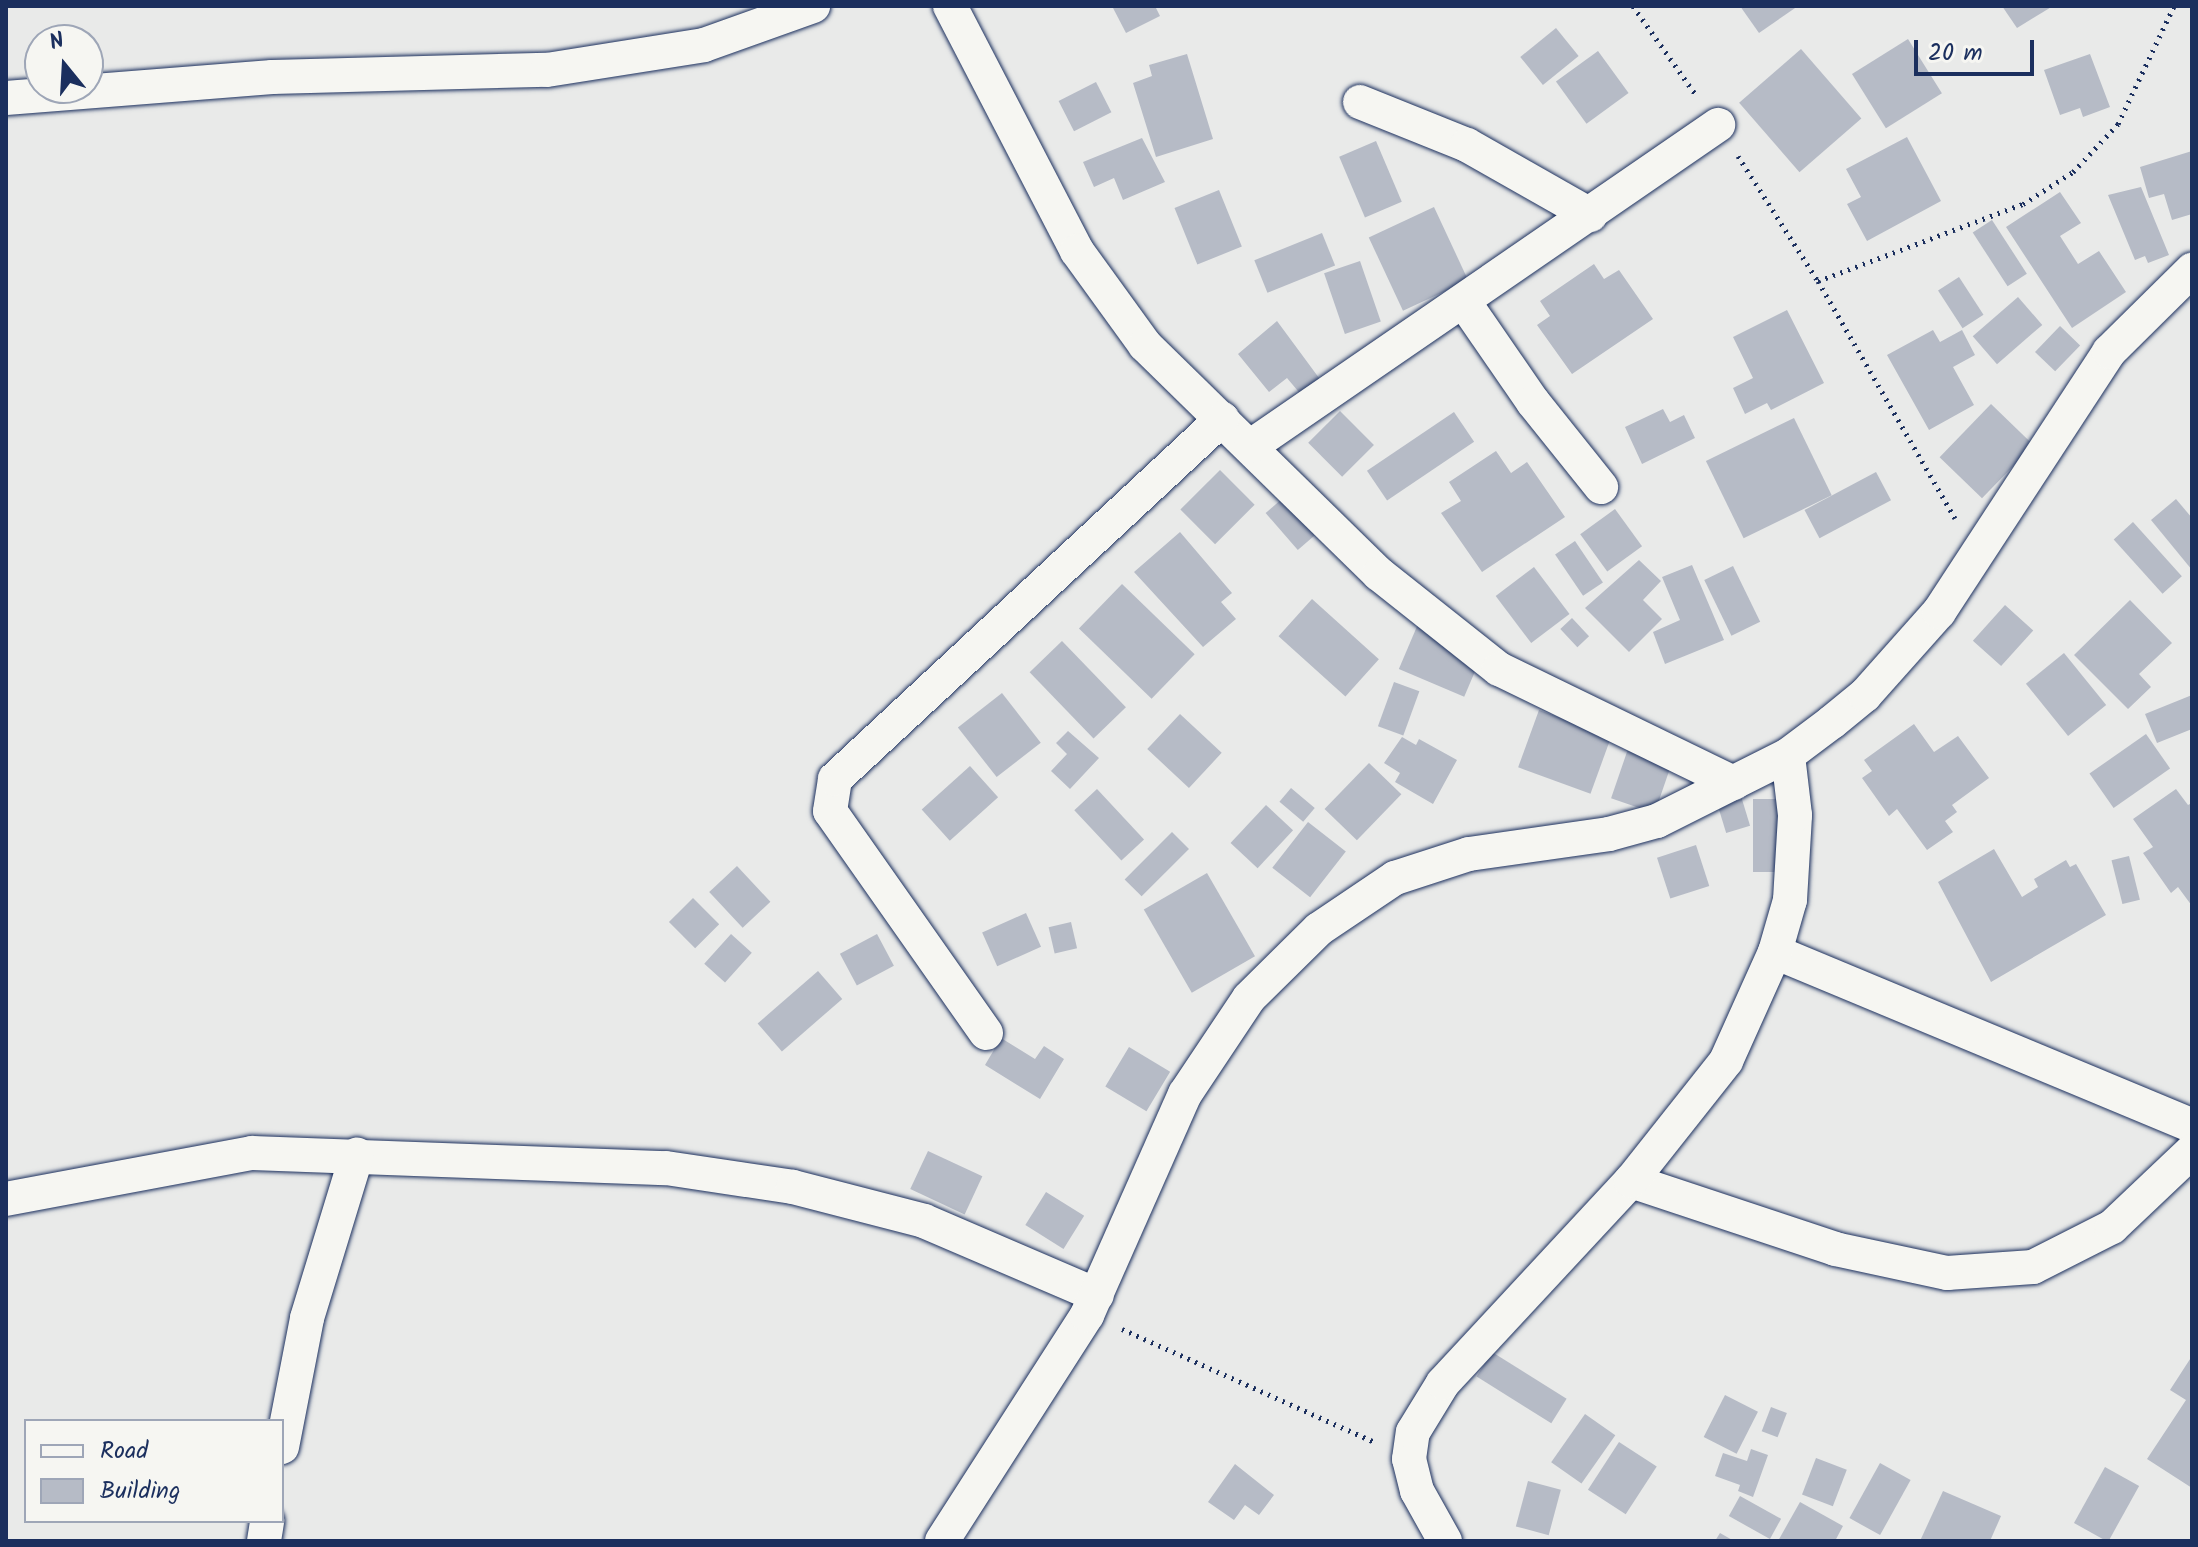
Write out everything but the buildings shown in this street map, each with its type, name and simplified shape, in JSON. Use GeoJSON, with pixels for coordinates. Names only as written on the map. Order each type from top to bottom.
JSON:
{"type":"FeatureCollection","features":[{"type":"Feature","properties":{"kind":"street"},"geometry":{"type":"LineString","coordinates":[[6,98],[272,77],[547,70],[704,45],[813,6]]}},
{"type":"Feature","properties":{"kind":"street"},"geometry":{"type":"LineString","coordinates":[[950,6],[1077,251],[1145,345],[1379,574],[1499,669],[1734,783]]}},
{"type":"Feature","properties":{"kind":"street"},"geometry":{"type":"LineString","coordinates":[[1360,102],[1467,145],[1590,215]]}},
{"type":"Feature","properties":{"kind":"street"},"geometry":{"type":"LineString","coordinates":[[1251,446],[1718,125]]}},
{"type":"Feature","properties":{"kind":"street"},"geometry":{"type":"LineString","coordinates":[[942,1541],[1092,1305],[1185,1094],[1249,998],[1319,929],[1395,878],[1469,854],[1609,834],[1657,821],[1788,755],[1865,695],[1939,612],[2109,352],[2187,283]]}},
{"type":"Feature","properties":{"kind":"street"},"geometry":{"type":"LineString","coordinates":[[1464,302],[1533,402],[1601,487]]}},
{"type":"Feature","properties":{"kind":"street"},"geometry":{"type":"LineString","coordinates":[[986,1033],[830,811],[835,779],[1222,419]]}},
{"type":"Feature","properties":{"kind":"street"},"geometry":{"type":"LineString","coordinates":[[1445,1541],[1417,1491],[1409,1459],[1413,1432],[1443,1383],[1631,1181],[1726,1061],[1775,952],[1790,900],[1795,815],[1788,755]]}},
{"type":"Feature","properties":{"kind":"street"},"geometry":{"type":"LineString","coordinates":[[1775,952],[2192,1126]]}},
{"type":"Feature","properties":{"kind":"street"},"geometry":{"type":"LineString","coordinates":[[1631,1181],[1835,1249],[1947,1273],[2033,1267],[2112,1227],[2192,1151]]}},
{"type":"Feature","properties":{"kind":"street"},"geometry":{"type":"LineString","coordinates":[[6,1199],[252,1153],[357,1154],[666,1168],[793,1187],[924,1221],[1092,1305]]}},
{"type":"Feature","properties":{"kind":"street"},"geometry":{"type":"LineString","coordinates":[[284,1437],[307,1318],[357,1154]]}},
{"type":"Feature","properties":{"kind":"path"},"geometry":{"type":"LineString","coordinates":[[1633,6],[1718,125],[1818,281],[1976,553]]}},
{"type":"Feature","properties":{"kind":"path"},"geometry":{"type":"LineString","coordinates":[[1818,281],[2023,204],[2073,172],[2118,124],[2174,6]]}},
{"type":"Feature","properties":{"kind":"path"},"geometry":{"type":"LineString","coordinates":[[1092,1305],[1409,1459]]}}]}
